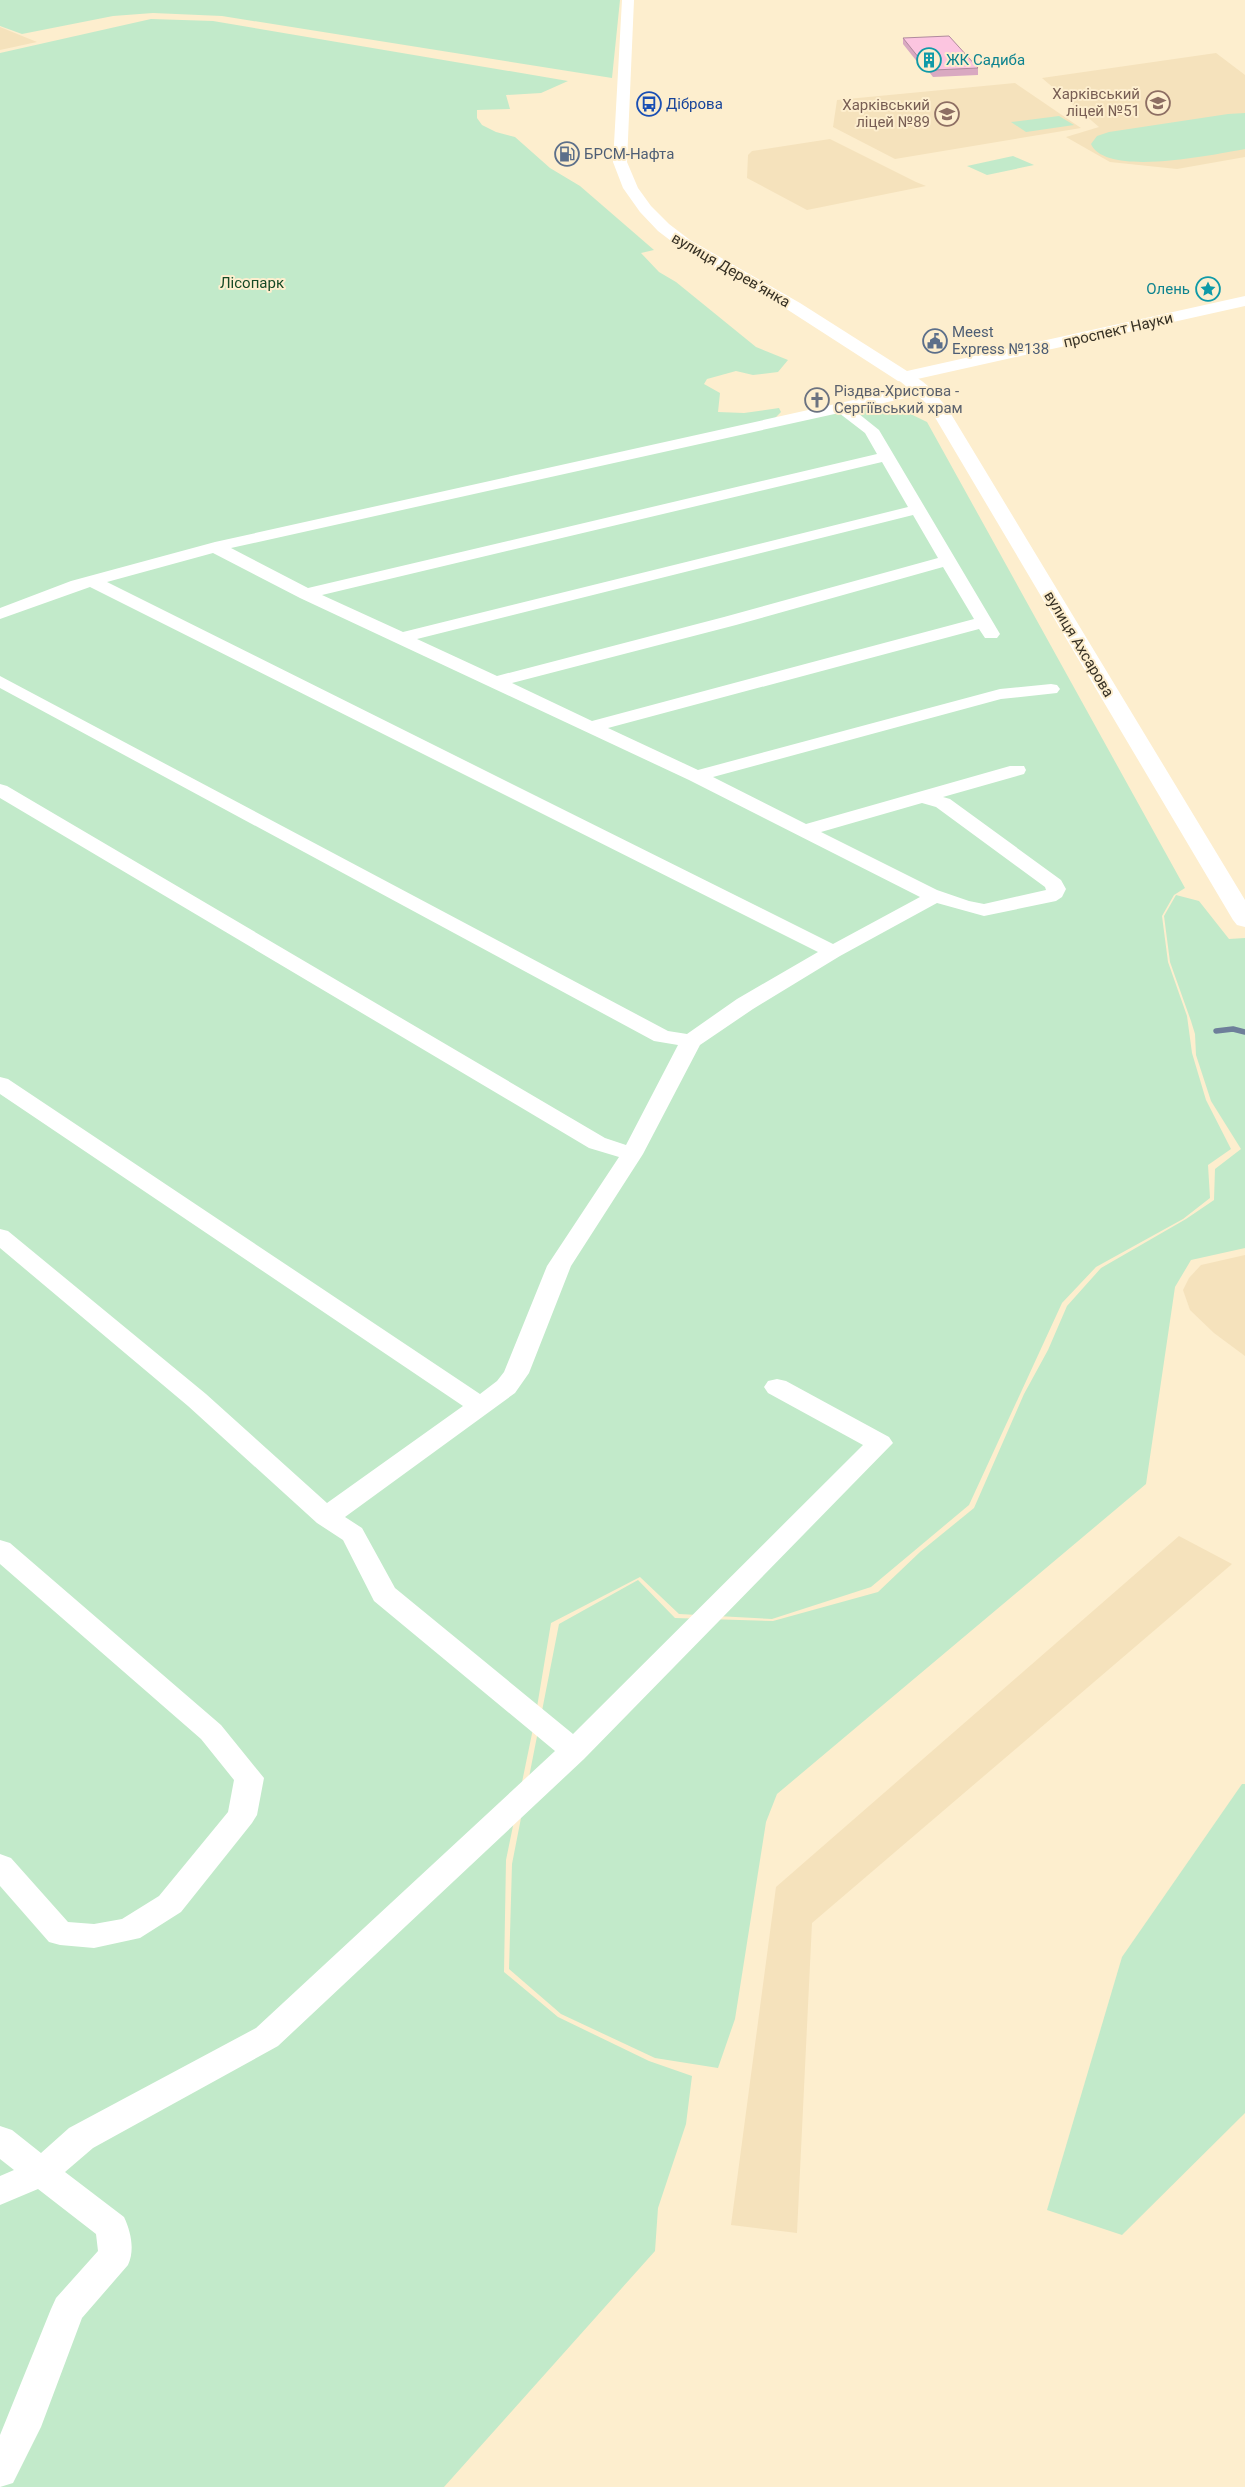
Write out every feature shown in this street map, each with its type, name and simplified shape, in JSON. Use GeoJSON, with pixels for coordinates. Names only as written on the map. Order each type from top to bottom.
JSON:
{"type":"FeatureCollection","features":[{"type":"Feature","properties":{"kind":"main road","name":"вулиця Дерев’янка"},"geometry":{"type":"LineString","coordinates":[[628,0],[620,162],[624,178],[637,201],[657,223],[687,247],[776,296],[904,377]]}},
{"type":"Feature","properties":{"kind":"main road","name":"проспект Науки"},"geometry":{"type":"LineString","coordinates":[[904,377],[1245,301]]}},
{"type":"Feature","properties":{"kind":"main road","name":"вулиця Ахсарова"},"geometry":{"type":"LineString","coordinates":[[904,377],[932,399],[956,436],[1245,920]]}},
{"type":"Feature","properties":{"kind":"street"},"geometry":{"type":"LineString","coordinates":[[0,614],[92,581],[216,547],[921,390]]}},
{"type":"Feature","properties":{"kind":"street"},"geometry":{"type":"LineString","coordinates":[[590,727],[988,629],[871,430],[842,408]]}},
{"type":"Feature","properties":{"kind":"street"},"geometry":{"type":"LineString","coordinates":[[306,594],[887,456]]}},
{"type":"Feature","properties":{"kind":"street"},"geometry":{"type":"LineString","coordinates":[[402,638],[543,601],[918,509]]}},
{"type":"Feature","properties":{"kind":"street"},"geometry":{"type":"LineString","coordinates":[[216,547],[306,594],[696,776],[930,894],[964,906],[984,910],[1049,897],[1055,893],[1054,884],[943,803],[922,798]]}},
{"type":"Feature","properties":{"kind":"street"},"geometry":{"type":"LineString","coordinates":[[495,682],[730,621],[947,561]]}},
{"type":"Feature","properties":{"kind":"street"},"geometry":{"type":"LineString","coordinates":[[92,581],[834,952]]}},
{"type":"Feature","properties":{"kind":"street"},"geometry":{"type":"LineString","coordinates":[[0,681],[662,1036],[691,1041]]}},
{"type":"Feature","properties":{"kind":"street"},"geometry":{"type":"LineString","coordinates":[[696,776],[1000,694],[1051,689]]}},
{"type":"Feature","properties":{"kind":"street"},"geometry":{"type":"LineString","coordinates":[[802,831],[1017,770]]}},
{"type":"Feature","properties":{"kind":"street"},"geometry":{"type":"LineString","coordinates":[[0,790],[597,1143],[632,1154]]}},
{"type":"Feature","properties":{"kind":"street"},"geometry":{"type":"LineString","coordinates":[[326,1518],[506,1387],[516,1372],[559,1266],[632,1154],[691,1041],[745,1004],[834,952],[926,903],[930,898],[930,894]]}},
{"type":"Feature","properties":{"kind":"street"},"geometry":{"type":"LineString","coordinates":[[0,1084],[481,1406]]}},
{"type":"Feature","properties":{"kind":"street"},"geometry":{"type":"LineString","coordinates":[[0,1236],[197,1400],[326,1518],[353,1534],[384,1594],[574,1751]]}},
{"type":"Feature","properties":{"kind":"street"},"geometry":{"type":"LineString","coordinates":[[0,2191],[46,2176],[81,2138],[267,2037],[574,1751],[880,1443],[777,1387]]}},
{"type":"Feature","properties":{"kind":"street"},"geometry":{"type":"LineString","coordinates":[[0,1549],[211,1732],[249,1778],[242,1815],[237,1822],[170,1904],[129,1930],[94,1936],[60,1933],[0,1866]]}},
{"type":"Feature","properties":{"kind":"street"},"geometry":{"type":"LineString","coordinates":[[0,2140],[112,2227],[116,2255],[68,2309],[23,2427],[0,2471]]}},
{"type":"Feature","properties":{"kind":"shaded area"},"geometry":{"type":"Polygon","coordinates":[[[0,27],[37,42],[0,50],[0,27]]]}},
{"type":"Feature","properties":{"kind":"shaded area","name":"Харківський ліцей №51"},"geometry":{"type":"Polygon","coordinates":[[[1216,53],[1245,75],[1245,157],[1177,169],[1110,162],[1066,137],[1099,127],[1042,78],[1216,53]]]}},
{"type":"Feature","properties":{"kind":"shaded area","name":"Харківський ліцей №89"},"geometry":{"type":"Polygon","coordinates":[[[1015,83],[1081,128],[895,159],[833,127],[837,100],[1015,83]]]}},
{"type":"Feature","properties":{"kind":"shaded area"},"geometry":{"type":"Polygon","coordinates":[[[830,139],[926,186],[807,210],[747,178],[748,155],[752,151],[830,139]]]}},
{"type":"Feature","properties":{"kind":"shaded area"},"geometry":{"type":"Polygon","coordinates":[[[1245,1255],[1245,1356],[1214,1333],[1190,1310],[1183,1290],[1189,1278],[1201,1265],[1245,1255]]]}},
{"type":"Feature","properties":{"kind":"shaded area"},"geometry":{"type":"Polygon","coordinates":[[[1179,1536],[1232,1564],[812,1923],[797,2233],[731,2225],[776,1887],[1179,1536]]]}},
{"type":"Feature","properties":{"kind":"green space"},"geometry":{"type":"Polygon","coordinates":[[[0,0],[620,0],[612,78],[222,16],[153,13],[113,16],[22,34],[0,26],[0,0]]]}},
{"type":"Feature","properties":{"kind":"green space","name":"Лісопарк"},"geometry":{"type":"Polygon","coordinates":[[[151,19],[213,21],[568,81],[541,93],[506,95],[510,109],[477,110],[477,118],[482,125],[496,132],[515,137],[550,168],[580,186],[654,250],[641,253],[659,272],[676,282],[756,347],[788,360],[778,372],[753,375],[736,371],[707,379],[704,384],[720,393],[718,412],[744,413],[779,408],[781,412],[775,418],[871,405],[894,406],[927,422],[1185,888],[1174,895],[1162,916],[1168,962],[1187,1016],[1192,1053],[1206,1100],[1231,1149],[1208,1165],[1210,1198],[1183,1219],[1096,1267],[1062,1303],[969,1505],[871,1587],[772,1619],[679,1614],[640,1577],[551,1623],[535,1719],[506,1860],[504,1972],[558,2017],[649,2061],[692,2076],[686,2124],[658,2208],[655,2251],[444,2487],[0,2487],[0,53],[151,19]]]}},
{"type":"Feature","properties":{"kind":"green space"},"geometry":{"type":"Polygon","coordinates":[[[1245,113],[1245,149],[1187,159],[1139,162],[1117,160],[1101,154],[1091,144],[1097,136],[1109,132],[1245,113]]]}},
{"type":"Feature","properties":{"kind":"green space"},"geometry":{"type":"Polygon","coordinates":[[[1059,116],[1074,125],[1026,132],[1011,122],[1059,116]]]}},
{"type":"Feature","properties":{"kind":"green space"},"geometry":{"type":"Polygon","coordinates":[[[1013,156],[1034,165],[987,175],[967,166],[1013,156]]]}},
{"type":"Feature","properties":{"kind":"green space"},"geometry":{"type":"Polygon","coordinates":[[[1176,895],[1199,901],[1229,939],[1245,938],[1245,1248],[1191,1260],[1175,1287],[1146,1484],[777,1794],[766,1822],[735,2019],[718,2068],[655,2058],[561,2014],[509,1969],[512,1864],[559,1624],[638,1580],[675,1618],[773,1621],[878,1592],[920,1552],[974,1508],[1024,1394],[1048,1350],[1067,1306],[1101,1268],[1186,1219],[1214,1200],[1215,1169],[1241,1149],[1211,1101],[1196,1055],[1195,1034],[1170,962],[1164,916],[1176,895]]]}},
{"type":"Feature","properties":{"kind":"green space"},"geometry":{"type":"Polygon","coordinates":[[[1242,1784],[1245,1784],[1245,2113],[1122,2235],[1047,2210],[1122,1957],[1242,1784]]]}},
{"type":"Feature","properties":{"kind":"building"},"geometry":{"type":"Polygon","coordinates":[[[949,36],[978,68],[934,70],[924,58],[919,58],[903,38],[949,36]]]}},
{"type":"Feature","properties":{"kind":"waterway"},"geometry":{"type":"LineString","coordinates":[[1216,1031],[1233,1029],[1245,1032]]}},
{"type":"Feature","properties":{"kind":"place","name":"ЖК Садиба"},"geometry":{"type":"Point","coordinates":[929,60]}},
{"type":"Feature","properties":{"kind":"place","name":"Харківський ліцей №51"},"geometry":{"type":"Point","coordinates":[1158,103]}},
{"type":"Feature","properties":{"kind":"place","name":"Діброва"},"geometry":{"type":"Point","coordinates":[649,104]}},
{"type":"Feature","properties":{"kind":"place","name":"Харківський ліцей №89"},"geometry":{"type":"Point","coordinates":[947,114]}},
{"type":"Feature","properties":{"kind":"place","name":"БРСМ-Нафта"},"geometry":{"type":"Point","coordinates":[567,154]}},
{"type":"Feature","properties":{"kind":"place","name":"Олень"},"geometry":{"type":"Point","coordinates":[1208,289]}},
{"type":"Feature","properties":{"kind":"place","name":"Meest Express №138"},"geometry":{"type":"Point","coordinates":[935,341]}},
{"type":"Feature","properties":{"kind":"place","name":"Різдва-Христова - Сергіївський храм"},"geometry":{"type":"Point","coordinates":[817,400]}}]}
